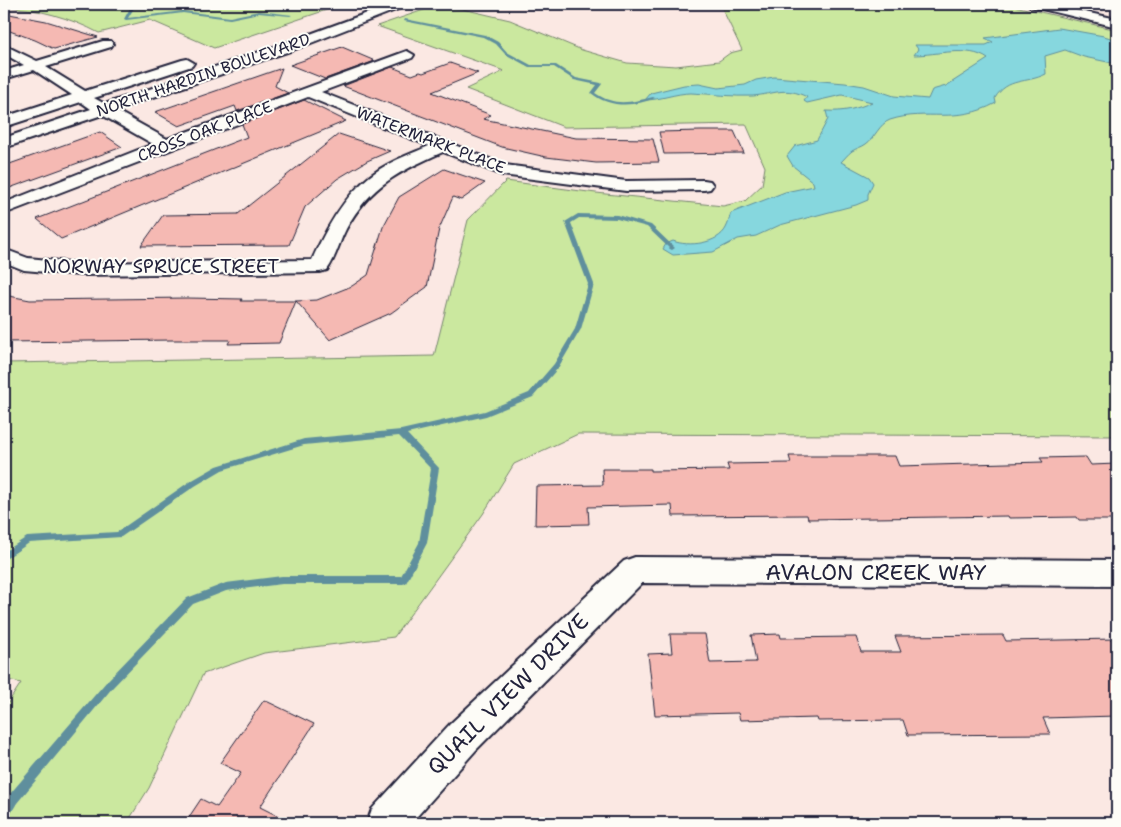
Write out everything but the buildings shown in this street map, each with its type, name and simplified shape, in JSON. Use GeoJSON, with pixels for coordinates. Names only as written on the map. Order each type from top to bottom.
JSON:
{"type":"FeatureCollection","features":[{"type":"Feature","properties":{"kind":"street","name":"NORTH HARDIN BOULEVARD"},"geometry":{"type":"LineString","coordinates":[[4,143],[288,47],[402,4]]}},
{"type":"Feature","properties":{"kind":"street"},"geometry":{"type":"LineString","coordinates":[[1034,4],[1115,19]]}},
{"type":"Feature","properties":{"kind":"street"},"geometry":{"type":"LineString","coordinates":[[1068,4],[1115,19]]}},
{"type":"Feature","properties":{"kind":"street"},"geometry":{"type":"LineString","coordinates":[[4,75],[107,44]]}},
{"type":"Feature","properties":{"kind":"street"},"geometry":{"type":"LineString","coordinates":[[4,49],[36,66],[102,110],[166,145]]}},
{"type":"Feature","properties":{"kind":"street","name":"CROSS OAK PLACE"},"geometry":{"type":"LineString","coordinates":[[4,209],[166,145],[408,55]]}},
{"type":"Feature","properties":{"kind":"street","name":"NORTH HARDIN BOULEVARD"},"geometry":{"type":"LineString","coordinates":[[4,122],[196,60]]}},
{"type":"Feature","properties":{"kind":"street","name":"WATERMARK PLACE"},"geometry":{"type":"LineString","coordinates":[[309,92],[502,170],[626,186],[704,184]]}},
{"type":"Feature","properties":{"kind":"street","name":"NORWAY SPRUCE STREET"},"geometry":{"type":"LineString","coordinates":[[4,255],[24,264],[80,269],[320,266],[330,239],[350,206],[380,176],[442,146]]}},
{"type":"Feature","properties":{"kind":"street","name":"AVALON CREEK WAY"},"geometry":{"type":"LineString","coordinates":[[635,570],[1117,574]]}},
{"type":"Feature","properties":{"kind":"street","name":"QUAIL VIEW DRIVE"},"geometry":{"type":"LineString","coordinates":[[386,823],[449,750],[635,570]]}},
{"type":"Feature","properties":{"kind":"green space"},"geometry":{"type":"Polygon","coordinates":[[[4,4],[344,4],[214,48],[150,20],[99,33],[53,15],[28,9],[4,7],[4,4]]]}},
{"type":"Feature","properties":{"kind":"green space"},"geometry":{"type":"Polygon","coordinates":[[[441,4],[510,20],[582,50],[627,63],[676,66],[719,61],[730,53],[742,50],[720,4],[1006,4],[1117,30],[1117,436],[578,434],[514,464],[483,514],[394,637],[264,653],[203,674],[149,788],[127,823],[4,823],[4,709],[21,683],[4,679],[4,363],[434,356],[468,220],[506,181],[596,193],[723,206],[745,201],[762,185],[765,167],[746,124],[564,127],[466,89],[504,71],[377,26],[441,4]]]}},
{"type":"Feature","properties":{"kind":"water"},"geometry":{"type":"Polygon","coordinates":[[[1059,28],[1117,40],[1117,64],[1084,57],[1065,50],[1045,56],[1046,74],[1006,87],[995,98],[996,103],[981,110],[955,115],[917,115],[886,122],[869,141],[852,151],[841,162],[869,177],[873,183],[868,194],[868,200],[856,205],[780,225],[756,236],[738,239],[713,252],[673,255],[663,249],[666,244],[673,241],[694,244],[710,241],[722,233],[727,226],[731,213],[785,192],[814,186],[813,182],[793,166],[787,156],[795,146],[817,140],[828,119],[826,111],[850,110],[872,102],[842,95],[807,103],[804,101],[807,97],[786,91],[753,96],[685,93],[645,100],[651,93],[684,85],[699,84],[718,88],[745,85],[756,80],[774,77],[845,83],[864,86],[894,96],[928,99],[932,90],[946,86],[988,59],[971,52],[914,55],[918,49],[915,45],[986,45],[993,42],[985,38],[1059,28]]]}},
{"type":"Feature","properties":{"kind":"waterway"},"geometry":{"type":"LineString","coordinates":[[125,4],[132,8],[126,19],[183,12],[230,18],[259,12],[290,15]]}},
{"type":"Feature","properties":{"kind":"waterway"},"geometry":{"type":"LineString","coordinates":[[405,20],[484,36],[497,43],[506,53],[530,66],[555,66],[575,79],[600,84],[593,93],[607,101],[622,104],[653,98]]}},
{"type":"Feature","properties":{"kind":"waterway"},"geometry":{"type":"LineString","coordinates":[[401,433],[486,413],[531,395],[556,366],[578,329],[591,284],[568,222],[578,216],[617,217],[649,226],[672,248]]}},
{"type":"Feature","properties":{"kind":"waterway"},"geometry":{"type":"LineString","coordinates":[[4,556],[27,540],[118,535],[192,484],[220,468],[304,442],[401,433]]}},
{"type":"Feature","properties":{"kind":"waterway"},"geometry":{"type":"LineString","coordinates":[[4,814],[13,799],[110,684],[190,601],[226,587],[282,580],[403,580],[423,543],[435,468],[401,433]]}}]}
